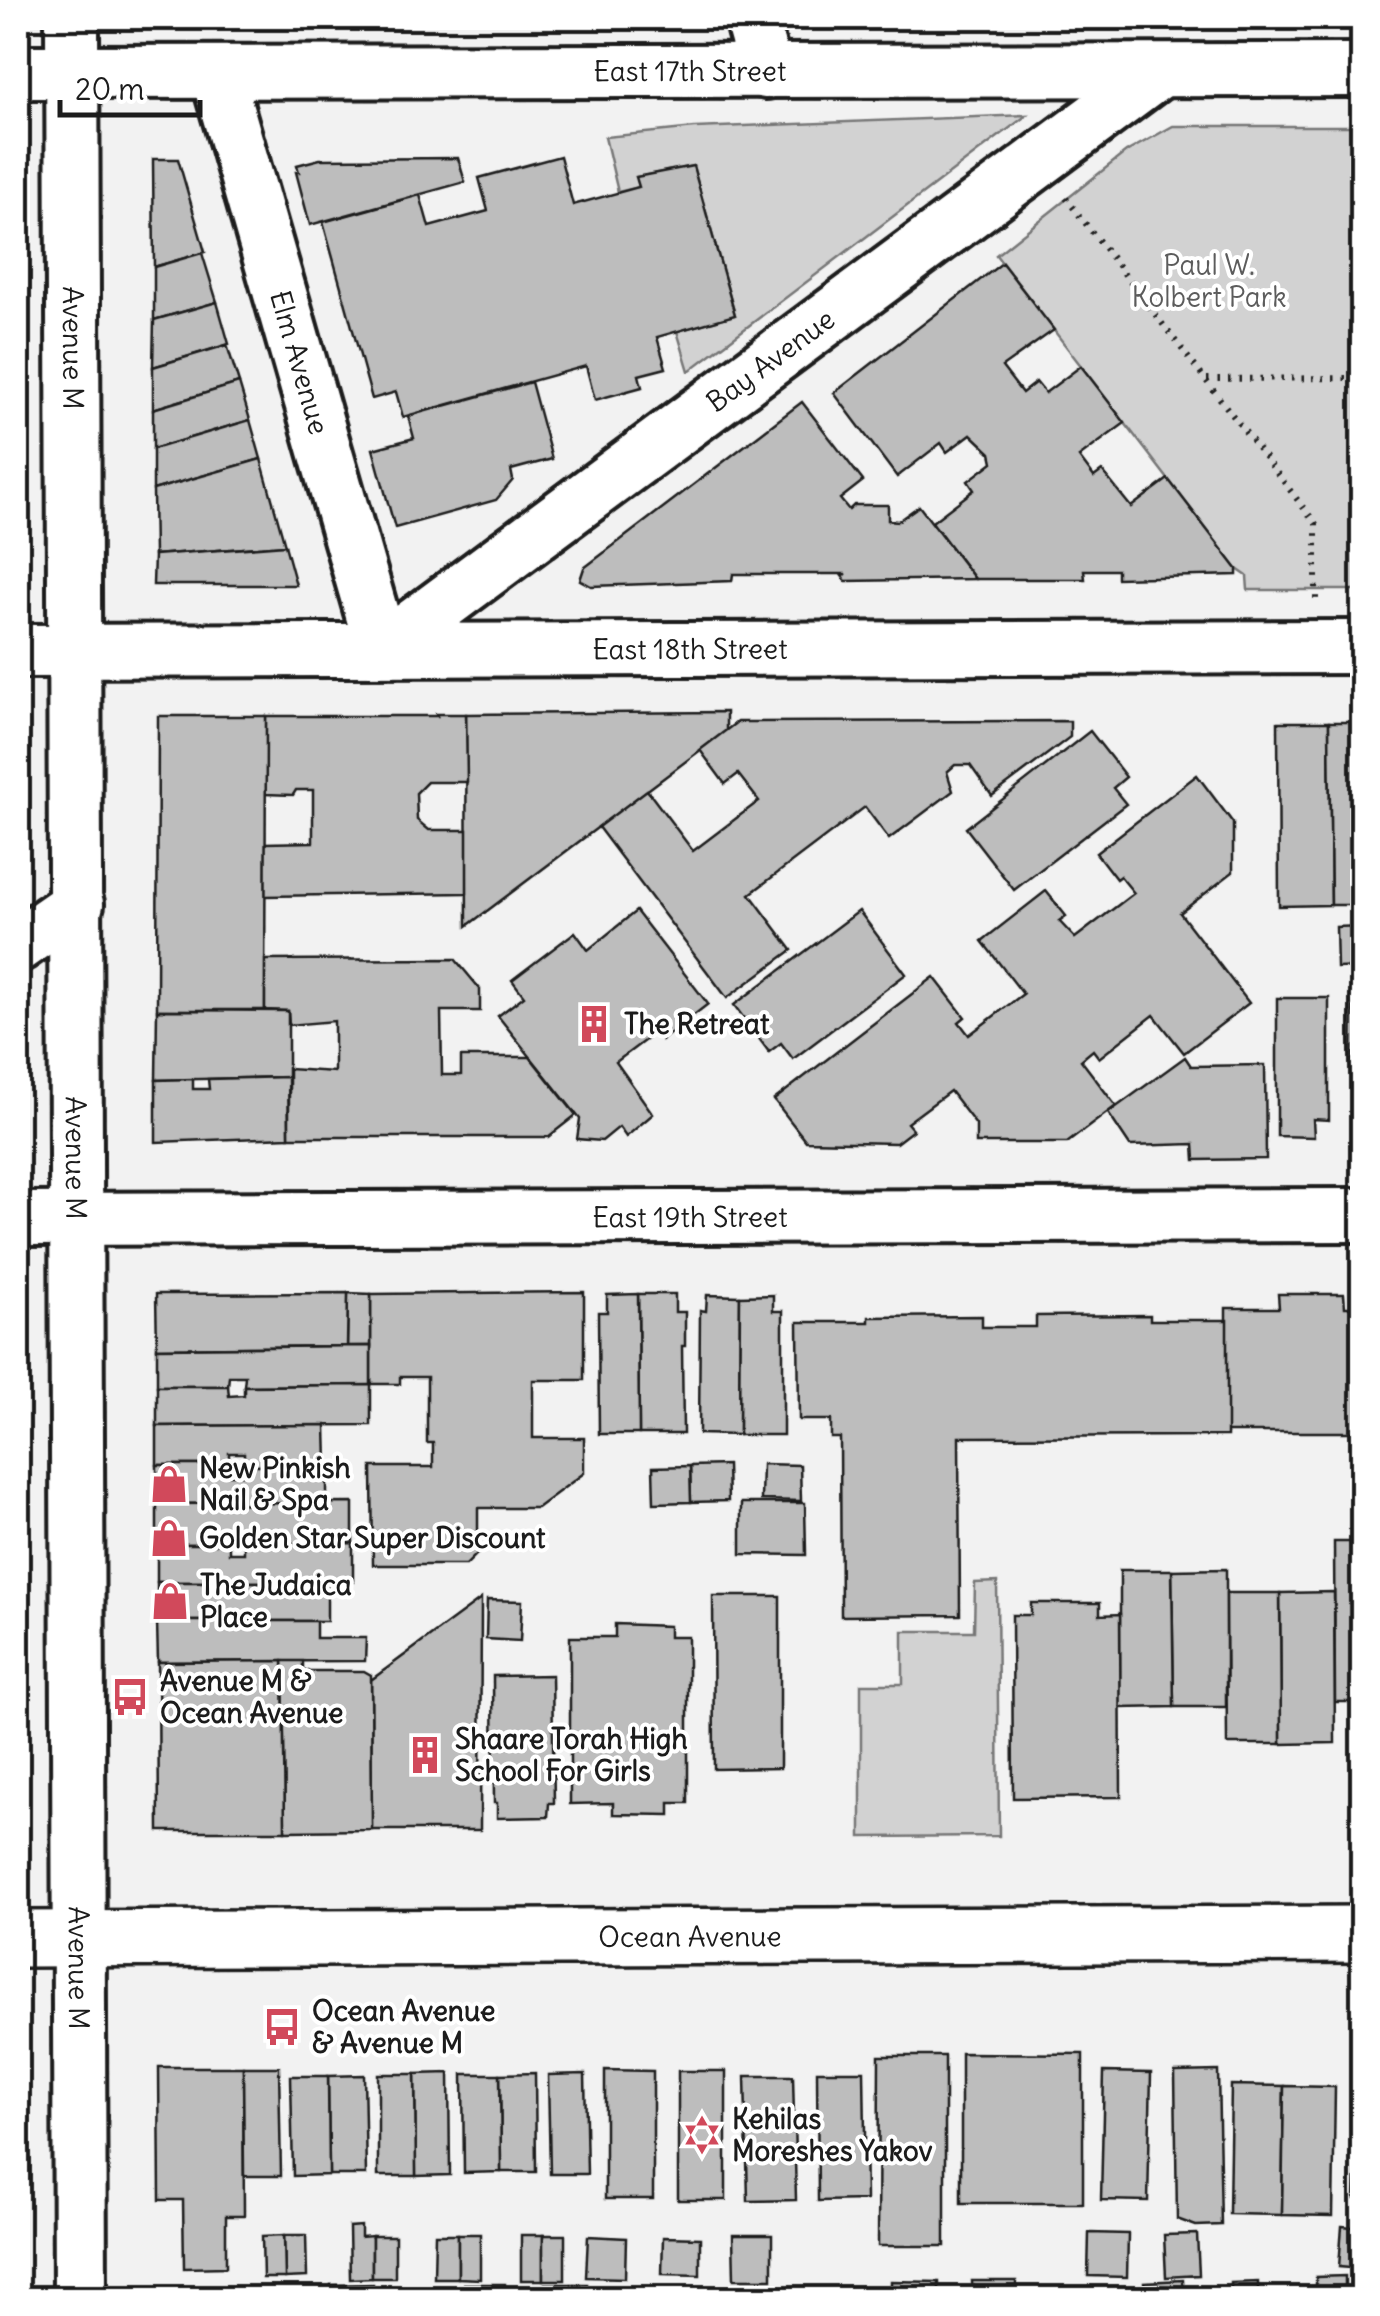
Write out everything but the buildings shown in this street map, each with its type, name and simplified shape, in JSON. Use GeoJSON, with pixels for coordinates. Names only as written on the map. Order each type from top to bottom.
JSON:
{"type":"FeatureCollection","features":[{"type":"Feature","properties":{"kind":"main road","name":"Ocean Avenue"},"geometry":{"type":"LineString","coordinates":[[18,1939],[1362,1934]]}},
{"type":"Feature","properties":{"kind":"street","name":"Avenue M"},"geometry":{"type":"LineString","coordinates":[[72,18],[80,2298]]}},
{"type":"Feature","properties":{"kind":"street"},"geometry":{"type":"LineString","coordinates":[[751,18],[766,72]]}},
{"type":"Feature","properties":{"kind":"street","name":"Bay Avenue"},"geometry":{"type":"LineString","coordinates":[[382,649],[1160,70]]}},
{"type":"Feature","properties":{"kind":"street","name":"East 17th Street"},"geometry":{"type":"LineString","coordinates":[[18,72],[1362,70]]}},
{"type":"Feature","properties":{"kind":"street","name":"Elm Avenue"},"geometry":{"type":"LineString","coordinates":[[217,74],[382,649]]}},
{"type":"Feature","properties":{"kind":"street","name":"East 18th Street"},"geometry":{"type":"LineString","coordinates":[[18,651],[1362,648]]}},
{"type":"Feature","properties":{"kind":"street"},"geometry":{"type":"LineString","coordinates":[[18,944],[77,904]]}},
{"type":"Feature","properties":{"kind":"street","name":"East 19th Street"},"geometry":{"type":"LineString","coordinates":[[18,1218],[1362,1214]]}},
{"type":"Feature","properties":{"kind":"path"},"geometry":{"type":"LineString","coordinates":[[1062,193],[1316,524],[1316,598]]}},
{"type":"Feature","properties":{"kind":"path"},"geometry":{"type":"LineString","coordinates":[[1206,379],[1362,378]]}},
{"type":"Feature","properties":{"kind":"green space"},"geometry":{"type":"Polygon","coordinates":[[[1027,115],[689,371],[677,331],[735,315],[693,166],[637,177],[639,187],[618,192],[605,137],[695,128],[1027,115]]]}},
{"type":"Feature","properties":{"kind":"green space","name":"Paul W. Kolbert Park"},"geometry":{"type":"Polygon","coordinates":[[[1173,126],[1362,126],[1362,590],[1248,590],[1247,576],[1237,569],[996,255],[1126,152],[1173,126]]]}},
{"type":"Feature","properties":{"kind":"green space"},"geometry":{"type":"Polygon","coordinates":[[[997,1582],[999,1836],[861,1837],[861,1684],[903,1684],[903,1631],[974,1631],[975,1583],[997,1582]]]}},
{"type":"Feature","properties":{"kind":"place","name":"The Retreat"},"geometry":{"type":"Point","coordinates":[594,1024]}},
{"type":"Feature","properties":{"kind":"place","name":"New Pinkish Nail & Spa"},"geometry":{"type":"Point","coordinates":[169,1484]}},
{"type":"Feature","properties":{"kind":"place","name":"Golden Star Super Discount"},"geometry":{"type":"Point","coordinates":[169,1538]}},
{"type":"Feature","properties":{"kind":"place","name":"The Judaica Place"},"geometry":{"type":"Point","coordinates":[170,1601]}},
{"type":"Feature","properties":{"kind":"place","name":"Avenue M & Ocean Avenue"},"geometry":{"type":"Point","coordinates":[130,1697]}},
{"type":"Feature","properties":{"kind":"place","name":"Shaare Torah High School For Girls"},"geometry":{"type":"Point","coordinates":[425,1755]}},
{"type":"Feature","properties":{"kind":"place","name":"Ocean Avenue & Avenue M"},"geometry":{"type":"Point","coordinates":[282,2027]}},
{"type":"Feature","properties":{"kind":"place","name":"Kehilas Moreshes Yakov"},"geometry":{"type":"Point","coordinates":[702,2135]}}]}
